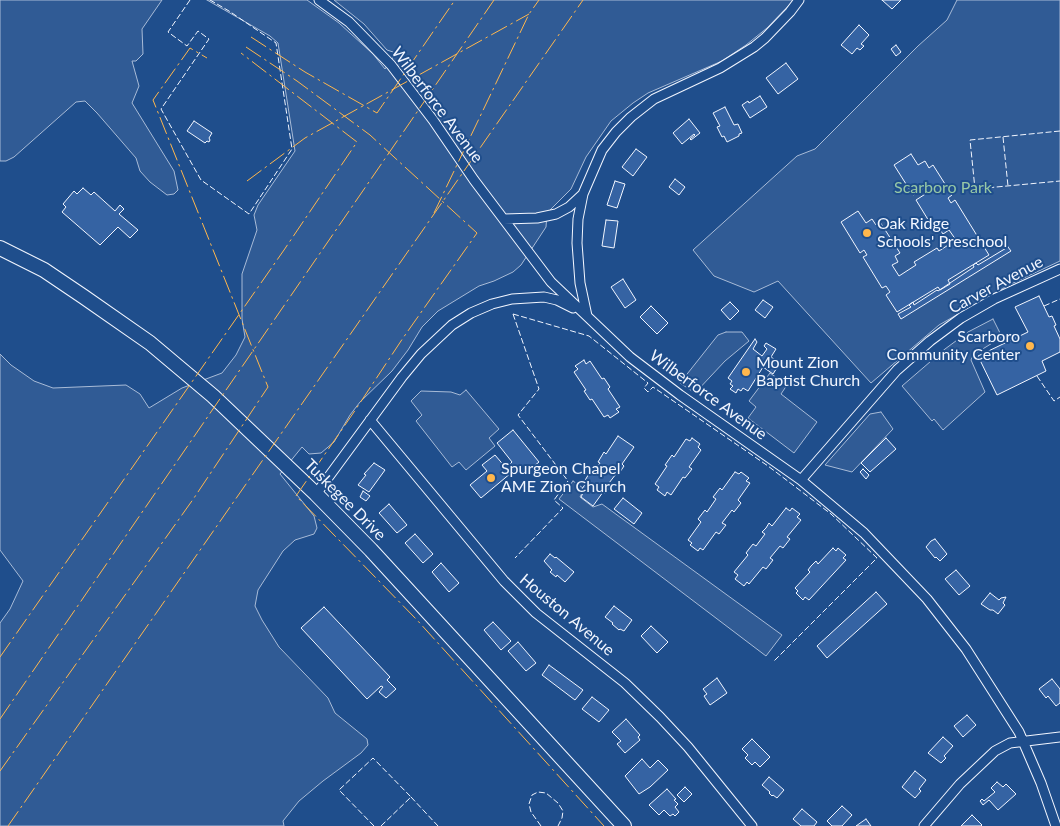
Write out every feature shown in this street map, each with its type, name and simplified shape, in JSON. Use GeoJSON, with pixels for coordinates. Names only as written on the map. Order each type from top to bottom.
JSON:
{"type":"FeatureCollection","features":[{"type":"Feature","properties":{"kind":"street","name":"Wilberforce Avenue"},"geometry":{"type":"LineString","coordinates":[[319,0],[349,22],[391,65],[551,282],[630,357],[680,395],[801,480],[864,533],[927,599],[966,649],[1024,741],[1056,826]]}},
{"type":"Feature","properties":{"kind":"street"},"geometry":{"type":"LineString","coordinates":[[587,317],[580,283],[577,243],[578,219],[583,194],[602,150],[631,117],[654,99],[720,68],[754,47],[790,12],[799,0]]}},
{"type":"Feature","properties":{"kind":"street"},"geometry":{"type":"LineString","coordinates":[[504,218],[537,218],[556,214],[569,207],[583,194]]}},
{"type":"Feature","properties":{"kind":"street","name":"Tuskegee Drive"},"geometry":{"type":"LineString","coordinates":[[0,248],[44,270],[150,343],[213,396],[316,494],[371,550],[624,826]]}},
{"type":"Feature","properties":{"kind":"street","name":"Carver Avenue"},"geometry":{"type":"LineString","coordinates":[[801,480],[897,370],[930,341],[961,318],[994,299],[1060,269]]}},
{"type":"Feature","properties":{"kind":"street"},"geometry":{"type":"LineString","coordinates":[[316,494],[421,354],[452,325],[492,304],[512,299],[544,297],[557,300],[587,317]]}},
{"type":"Feature","properties":{"kind":"street","name":"Houston Avenue"},"geometry":{"type":"LineString","coordinates":[[370,420],[504,581],[536,613],[620,679],[660,717],[688,747],[752,826]]}},
{"type":"Feature","properties":{"kind":"street"},"geometry":{"type":"LineString","coordinates":[[924,826],[960,784],[995,751],[1010,743],[1060,737]]}},
{"type":"Feature","properties":{"kind":"shaded area"},"geometry":{"type":"Polygon","coordinates":[[[0,0],[162,0],[142,29],[143,54],[136,61],[132,61],[139,86],[132,103],[174,171],[178,190],[174,194],[167,195],[150,182],[140,171],[136,158],[85,101],[76,102],[14,157],[6,161],[0,161],[0,0]]]}},
{"type":"Feature","properties":{"kind":"shaded area"},"geometry":{"type":"Polygon","coordinates":[[[207,0],[307,0],[339,23],[373,54],[385,69],[396,53],[387,50],[364,24],[334,0],[794,0],[767,28],[722,61],[648,93],[611,121],[586,157],[571,189],[547,213],[546,227],[521,265],[513,272],[479,286],[438,311],[422,327],[392,371],[360,402],[334,442],[321,453],[309,454],[302,447],[280,474],[314,516],[317,528],[314,534],[295,540],[283,551],[258,590],[255,606],[279,647],[328,698],[335,713],[367,739],[368,745],[361,753],[299,801],[283,821],[284,826],[0,826],[0,623],[10,609],[23,581],[0,550],[0,354],[11,365],[34,381],[53,388],[126,385],[140,394],[149,408],[182,388],[222,373],[236,355],[245,337],[242,319],[242,274],[257,230],[254,215],[258,205],[295,151],[278,43],[270,36],[207,0]]]}},
{"type":"Feature","properties":{"kind":"shaded area","name":"Scarboro Park"},"geometry":{"type":"Polygon","coordinates":[[[957,0],[1060,0],[1060,261],[1009,285],[939,325],[871,383],[778,281],[754,292],[714,276],[693,250],[797,156],[815,149],[918,46],[947,20],[957,0]]]}},
{"type":"Feature","properties":{"kind":"shaded area"},"geometry":{"type":"Polygon","coordinates":[[[993,319],[1002,337],[973,355],[971,360],[985,392],[943,430],[934,419],[932,421],[902,386],[968,332],[993,319]]]}},
{"type":"Feature","properties":{"kind":"shaded area"},"geometry":{"type":"Polygon","coordinates":[[[726,332],[742,332],[749,341],[725,361],[695,393],[680,383],[718,335],[726,332]]]}},
{"type":"Feature","properties":{"kind":"shaded area"},"geometry":{"type":"Polygon","coordinates":[[[770,373],[787,385],[781,394],[817,422],[794,453],[748,418],[756,407],[749,401],[770,373]]]}},
{"type":"Feature","properties":{"kind":"shaded area"},"geometry":{"type":"Polygon","coordinates":[[[466,390],[499,429],[489,438],[495,446],[466,470],[459,462],[452,467],[416,421],[422,415],[411,401],[421,391],[451,392],[460,395],[466,390]]]}},
{"type":"Feature","properties":{"kind":"shaded area"},"geometry":{"type":"Polygon","coordinates":[[[881,412],[893,429],[852,472],[825,465],[870,414],[881,412]]]}},
{"type":"Feature","properties":{"kind":"shaded area"},"geometry":{"type":"Polygon","coordinates":[[[573,481],[583,488],[580,491],[582,493],[580,497],[593,507],[602,504],[782,635],[766,656],[559,499],[573,481]]]}},
{"type":"Feature","properties":{"kind":"building"},"geometry":{"type":"Polygon","coordinates":[[[882,0],[901,0],[892,9],[882,0]]]}},
{"type":"Feature","properties":{"kind":"building"},"geometry":{"type":"Polygon","coordinates":[[[859,25],[869,35],[861,44],[864,46],[860,50],[857,48],[852,54],[841,45],[859,25]]]}},
{"type":"Feature","properties":{"kind":"building"},"geometry":{"type":"Polygon","coordinates":[[[896,45],[901,52],[896,56],[891,49],[896,45]]]}},
{"type":"Feature","properties":{"kind":"building"},"geometry":{"type":"Polygon","coordinates":[[[786,63],[798,79],[778,94],[766,78],[786,63]]]}},
{"type":"Feature","properties":{"kind":"building"},"geometry":{"type":"Polygon","coordinates":[[[760,96],[767,107],[750,118],[742,105],[760,96]]]}},
{"type":"Feature","properties":{"kind":"building"},"geometry":{"type":"Polygon","coordinates":[[[725,107],[734,125],[738,124],[742,133],[727,142],[717,127],[720,126],[713,113],[725,107]]]}},
{"type":"Feature","properties":{"kind":"building"},"geometry":{"type":"Polygon","coordinates":[[[689,119],[700,133],[691,140],[694,134],[682,144],[673,133],[689,119]]]}},
{"type":"Feature","properties":{"kind":"building"},"geometry":{"type":"Polygon","coordinates":[[[194,121],[212,133],[209,142],[205,143],[187,131],[194,121]]]}},
{"type":"Feature","properties":{"kind":"building"},"geometry":{"type":"Polygon","coordinates":[[[636,149],[647,157],[633,176],[622,167],[636,149]]]}},
{"type":"Feature","properties":{"kind":"building","name":"Oak Ridge Schools' Preschool"},"geometry":{"type":"Polygon","coordinates":[[[911,154],[918,165],[925,161],[929,168],[933,165],[952,195],[948,198],[951,203],[955,200],[989,255],[948,280],[950,284],[940,290],[938,287],[897,312],[886,295],[890,292],[886,286],[882,288],[863,257],[867,255],[864,250],[860,253],[841,222],[858,211],[866,223],[872,219],[876,225],[880,222],[900,253],[895,256],[898,262],[892,265],[899,276],[916,265],[914,262],[937,248],[939,251],[956,240],[949,230],[943,234],[939,228],[935,231],[916,200],[927,193],[924,188],[913,195],[894,165],[911,154]]]}},
{"type":"Feature","properties":{"kind":"building"},"geometry":{"type":"Polygon","coordinates":[[[675,179],[685,187],[679,195],[669,187],[675,179]]]}},
{"type":"Feature","properties":{"kind":"building"},"geometry":{"type":"Polygon","coordinates":[[[615,181],[625,184],[617,208],[607,205],[615,181]]]}},
{"type":"Feature","properties":{"kind":"building"},"geometry":{"type":"Polygon","coordinates":[[[83,188],[91,195],[94,192],[115,211],[120,205],[124,209],[119,214],[138,230],[130,238],[118,227],[100,245],[62,212],[66,207],[63,204],[74,191],[77,194],[83,188]]]}},
{"type":"Feature","properties":{"kind":"building"},"geometry":{"type":"Polygon","coordinates":[[[606,220],[618,221],[614,248],[602,246],[606,220]]]}},
{"type":"Feature","properties":{"kind":"building"},"geometry":{"type":"Polygon","coordinates":[[[1008,247],[1011,251],[901,319],[898,314],[911,307],[909,305],[913,302],[914,305],[974,267],[973,265],[976,263],[978,265],[1008,247]]]}},
{"type":"Feature","properties":{"kind":"building"},"geometry":{"type":"Polygon","coordinates":[[[623,279],[636,300],[625,308],[611,287],[623,279]]]}},
{"type":"Feature","properties":{"kind":"building","name":"Scarboro Community Center"},"geometry":{"type":"Polygon","coordinates":[[[1039,296],[1049,317],[1052,316],[1056,325],[1054,326],[1060,339],[1060,352],[1042,361],[1046,371],[997,395],[978,356],[1028,332],[1015,307],[1039,296]]]}},
{"type":"Feature","properties":{"kind":"building"},"geometry":{"type":"Polygon","coordinates":[[[763,300],[773,307],[765,318],[755,310],[763,300]]]}},
{"type":"Feature","properties":{"kind":"building"},"geometry":{"type":"Polygon","coordinates":[[[730,302],[739,311],[730,320],[721,310],[730,302]]]}},
{"type":"Feature","properties":{"kind":"building"},"geometry":{"type":"Polygon","coordinates":[[[651,306],[668,323],[657,334],[640,317],[651,306]]]}},
{"type":"Feature","properties":{"kind":"building"},"geometry":{"type":"Polygon","coordinates":[[[755,339],[757,342],[753,349],[762,356],[767,349],[764,346],[766,343],[776,349],[771,357],[780,363],[773,374],[763,367],[748,391],[743,388],[741,391],[738,389],[736,393],[730,389],[733,386],[730,384],[732,381],[728,378],[755,339]]]}},
{"type":"Feature","properties":{"kind":"building"},"geometry":{"type":"Polygon","coordinates":[[[584,360],[586,364],[590,361],[602,379],[604,378],[610,387],[608,389],[620,407],[616,409],[619,412],[610,418],[608,415],[604,417],[592,399],[590,400],[574,372],[578,369],[575,366],[584,360]]]}},
{"type":"Feature","properties":{"kind":"building"},"geometry":{"type":"Polygon","coordinates":[[[513,430],[539,462],[523,475],[517,468],[481,498],[470,485],[487,471],[482,465],[495,455],[506,468],[512,462],[497,443],[513,430]]]}},
{"type":"Feature","properties":{"kind":"building"},"geometry":{"type":"Polygon","coordinates":[[[618,436],[634,447],[622,464],[624,466],[618,475],[616,474],[609,483],[612,484],[605,494],[603,492],[593,506],[581,497],[583,493],[580,492],[590,472],[593,474],[604,452],[606,454],[618,436]]]}},
{"type":"Feature","properties":{"kind":"building"},"geometry":{"type":"Polygon","coordinates":[[[692,438],[700,444],[698,447],[701,450],[689,467],[692,469],[685,478],[683,477],[671,495],[667,492],[665,496],[657,490],[659,487],[655,484],[672,455],[674,457],[686,439],[690,441],[692,438]]]}},
{"type":"Feature","properties":{"kind":"building"},"geometry":{"type":"Polygon","coordinates":[[[886,438],[896,449],[870,472],[861,463],[886,438]]]}},
{"type":"Feature","properties":{"kind":"building"},"geometry":{"type":"Polygon","coordinates":[[[374,463],[385,470],[369,492],[358,485],[366,475],[364,474],[374,463]]]}},
{"type":"Feature","properties":{"kind":"building"},"geometry":{"type":"Polygon","coordinates":[[[863,469],[869,475],[866,479],[860,472],[863,469]]]}},
{"type":"Feature","properties":{"kind":"building"},"geometry":{"type":"Polygon","coordinates":[[[735,472],[739,474],[741,472],[749,478],[746,481],[750,483],[738,500],[741,503],[734,512],[732,510],[722,523],[726,525],[719,534],[716,532],[703,550],[700,548],[698,551],[690,545],[692,543],[688,540],[701,522],[698,519],[705,510],[707,512],[716,499],[713,497],[720,488],[722,490],[735,472]]]}},
{"type":"Feature","properties":{"kind":"building"},"geometry":{"type":"Polygon","coordinates":[[[363,491],[370,496],[366,501],[360,497],[363,491]]]}},
{"type":"Feature","properties":{"kind":"building"},"geometry":{"type":"Polygon","coordinates":[[[623,498],[642,513],[634,524],[614,509],[623,498]]]}},
{"type":"Feature","properties":{"kind":"building"},"geometry":{"type":"Polygon","coordinates":[[[389,504],[407,525],[397,533],[379,513],[389,504]]]}},
{"type":"Feature","properties":{"kind":"building"},"geometry":{"type":"Polygon","coordinates":[[[786,508],[790,511],[792,508],[800,514],[797,517],[801,520],[787,537],[790,539],[783,548],[780,546],[770,558],[773,560],[766,569],[763,567],[749,584],[747,582],[744,586],[735,579],[738,575],[734,572],[748,555],[746,553],[753,544],[756,546],[765,534],[762,532],[769,523],[772,526],[786,508]]]}},
{"type":"Feature","properties":{"kind":"building"},"geometry":{"type":"Polygon","coordinates":[[[415,534],[433,554],[423,563],[405,543],[415,534]]]}},
{"type":"Feature","properties":{"kind":"building"},"geometry":{"type":"Polygon","coordinates":[[[935,539],[947,554],[940,561],[926,547],[935,539]]]}},
{"type":"Feature","properties":{"kind":"building"},"geometry":{"type":"Polygon","coordinates":[[[833,548],[836,551],[838,548],[846,555],[843,558],[846,560],[809,600],[805,597],[803,600],[796,593],[798,591],[795,588],[810,572],[808,570],[811,566],[816,561],[818,564],[833,548]]]}},
{"type":"Feature","properties":{"kind":"building"},"geometry":{"type":"Polygon","coordinates":[[[550,554],[574,572],[565,582],[550,572],[552,570],[544,561],[550,554]]]}},
{"type":"Feature","properties":{"kind":"building"},"geometry":{"type":"Polygon","coordinates":[[[441,563],[459,583],[449,592],[432,572],[441,563]]]}},
{"type":"Feature","properties":{"kind":"building"},"geometry":{"type":"Polygon","coordinates":[[[956,570],[970,586],[959,595],[945,579],[956,570]]]}},
{"type":"Feature","properties":{"kind":"building"},"geometry":{"type":"Polygon","coordinates":[[[876,592],[887,604],[827,658],[817,646],[876,592]]]}},
{"type":"Feature","properties":{"kind":"building"},"geometry":{"type":"Polygon","coordinates":[[[990,593],[999,600],[1006,597],[1003,603],[1005,605],[998,614],[981,604],[990,593]]]}},
{"type":"Feature","properties":{"kind":"building"},"geometry":{"type":"Polygon","coordinates":[[[614,606],[632,620],[624,631],[619,630],[605,617],[614,606]]]}},
{"type":"Feature","properties":{"kind":"building"},"geometry":{"type":"Polygon","coordinates":[[[324,607],[390,677],[387,680],[396,689],[386,698],[379,692],[383,687],[381,686],[367,699],[301,628],[324,607]]]}},
{"type":"Feature","properties":{"kind":"building"},"geometry":{"type":"Polygon","coordinates":[[[493,622],[511,641],[501,650],[484,630],[493,622]]]}},
{"type":"Feature","properties":{"kind":"building"},"geometry":{"type":"Polygon","coordinates":[[[651,626],[668,642],[657,653],[641,636],[651,626]]]}},
{"type":"Feature","properties":{"kind":"building"},"geometry":{"type":"Polygon","coordinates":[[[518,642],[536,663],[526,671],[508,651],[518,642]]]}},
{"type":"Feature","properties":{"kind":"building"},"geometry":{"type":"Polygon","coordinates":[[[549,665],[583,690],[575,700],[542,675],[549,665]]]}},
{"type":"Feature","properties":{"kind":"building"},"geometry":{"type":"Polygon","coordinates":[[[717,678],[727,693],[710,705],[704,696],[707,694],[703,689],[717,678]]]}},
{"type":"Feature","properties":{"kind":"building"},"geometry":{"type":"Polygon","coordinates":[[[1052,679],[1060,689],[1060,703],[1056,706],[1039,689],[1052,679]]]}},
{"type":"Feature","properties":{"kind":"building"},"geometry":{"type":"Polygon","coordinates":[[[592,697],[609,710],[599,722],[582,709],[592,697]]]}},
{"type":"Feature","properties":{"kind":"building"},"geometry":{"type":"Polygon","coordinates":[[[967,715],[976,725],[963,737],[954,726],[967,715]]]}},
{"type":"Feature","properties":{"kind":"building"},"geometry":{"type":"Polygon","coordinates":[[[626,719],[640,735],[638,737],[640,740],[625,753],[617,744],[621,741],[612,732],[626,719]]]}},
{"type":"Feature","properties":{"kind":"building"},"geometry":{"type":"Polygon","coordinates":[[[943,737],[953,746],[944,756],[946,758],[941,763],[928,753],[943,737]]]}},
{"type":"Feature","properties":{"kind":"building"},"geometry":{"type":"Polygon","coordinates":[[[752,739],[770,757],[760,767],[755,762],[752,765],[745,758],[748,755],[742,749],[752,739]]]}},
{"type":"Feature","properties":{"kind":"building"},"geometry":{"type":"Polygon","coordinates":[[[642,759],[650,768],[658,760],[668,770],[650,787],[639,794],[625,776],[642,759]]]}},
{"type":"Feature","properties":{"kind":"building"},"geometry":{"type":"Polygon","coordinates":[[[915,771],[926,780],[915,798],[902,787],[915,771]]]}},
{"type":"Feature","properties":{"kind":"building"},"geometry":{"type":"Polygon","coordinates":[[[769,777],[784,790],[777,798],[772,796],[762,785],[769,777]]]}},
{"type":"Feature","properties":{"kind":"building"},"geometry":{"type":"Polygon","coordinates":[[[997,782],[1003,787],[1006,784],[1016,794],[998,810],[989,800],[983,805],[980,801],[982,799],[984,801],[995,792],[991,788],[997,782]]]}},
{"type":"Feature","properties":{"kind":"building"},"geometry":{"type":"Polygon","coordinates":[[[685,787],[692,794],[684,802],[677,795],[685,787]]]}},
{"type":"Feature","properties":{"kind":"building"},"geometry":{"type":"Polygon","coordinates":[[[667,789],[678,804],[675,807],[679,812],[675,816],[673,814],[670,816],[664,810],[659,815],[649,805],[667,789]]]}},
{"type":"Feature","properties":{"kind":"building"},"geometry":{"type":"Polygon","coordinates":[[[842,806],[852,815],[842,826],[832,826],[827,821],[842,806]]]}},
{"type":"Feature","properties":{"kind":"building"},"geometry":{"type":"Polygon","coordinates":[[[802,809],[817,822],[814,826],[801,826],[793,819],[802,809]]]}},
{"type":"Feature","properties":{"kind":"building"},"geometry":{"type":"Polygon","coordinates":[[[972,815],[982,825],[961,826],[972,815]]]}},
{"type":"Feature","properties":{"kind":"building"},"geometry":{"type":"Polygon","coordinates":[[[866,819],[871,826],[856,826],[866,819]]]}},
{"type":"Feature","properties":{"kind":"fence"},"geometry":{"type":"LineString","coordinates":[[190,0],[168,32],[187,46],[198,31],[209,39],[161,109],[201,180],[249,214],[292,149],[276,43],[210,0]]}},
{"type":"Feature","properties":{"kind":"fence"},"geometry":{"type":"LineString","coordinates":[[1060,131],[970,140],[975,189],[1060,181]]}},
{"type":"Feature","properties":{"kind":"fence"},"geometry":{"type":"LineString","coordinates":[[1003,137],[1008,186]]}},
{"type":"Feature","properties":{"kind":"fence"},"geometry":{"type":"LineString","coordinates":[[1044,306],[1060,299]]}},
{"type":"Feature","properties":{"kind":"fence"},"geometry":{"type":"LineString","coordinates":[[513,314],[589,336],[648,383],[644,388],[648,392],[653,387],[768,466],[831,514],[877,558],[773,662]]}},
{"type":"Feature","properties":{"kind":"fence"},"geometry":{"type":"LineString","coordinates":[[513,314],[539,389],[518,415],[568,481],[554,500],[563,508],[515,558]]}},
{"type":"Feature","properties":{"kind":"fence"},"geometry":{"type":"LineString","coordinates":[[1037,376],[1054,401],[1060,397]]}},
{"type":"Feature","properties":{"kind":"fence"},"geometry":{"type":"LineString","coordinates":[[374,826],[339,790],[373,758],[411,797],[381,826]]}},
{"type":"Feature","properties":{"kind":"fence"},"geometry":{"type":"LineString","coordinates":[[541,826],[531,812],[529,804],[532,795],[538,792],[546,793],[558,803],[563,811],[558,826]]}},
{"type":"Feature","properties":{"kind":"fence"},"geometry":{"type":"LineString","coordinates":[[411,797],[438,826]]}},
{"type":"Feature","properties":{"kind":"power"},"geometry":{"type":"LineString","coordinates":[[251,37],[305,72],[377,113],[455,0]]}},
{"type":"Feature","properties":{"kind":"power"},"geometry":{"type":"LineString","coordinates":[[0,719],[494,0]]}},
{"type":"Feature","properties":{"kind":"power"},"geometry":{"type":"LineString","coordinates":[[434,213],[529,14],[539,0]]}},
{"type":"Feature","properties":{"kind":"power"},"geometry":{"type":"LineString","coordinates":[[8,826],[583,0]]}},
{"type":"Feature","properties":{"kind":"power"},"geometry":{"type":"LineString","coordinates":[[247,181],[305,138],[529,14]]}},
{"type":"Feature","properties":{"kind":"power"},"geometry":{"type":"LineString","coordinates":[[246,47],[297,81],[370,135],[477,233],[296,496],[417,620],[604,826]]}},
{"type":"Feature","properties":{"kind":"power"},"geometry":{"type":"LineString","coordinates":[[0,771],[194,498],[268,387],[153,100],[190,48],[207,58]]}},
{"type":"Feature","properties":{"kind":"power"},"geometry":{"type":"LineString","coordinates":[[0,657],[284,250],[357,142],[241,53]]}},
{"type":"Feature","properties":{"kind":"place","name":"Oak Ridge Schools' Preschool"},"geometry":{"type":"Point","coordinates":[867,233]}},
{"type":"Feature","properties":{"kind":"place","name":"Scarboro Community Center"},"geometry":{"type":"Point","coordinates":[1030,346]}},
{"type":"Feature","properties":{"kind":"place","name":"Mount Zion Baptist Church"},"geometry":{"type":"Point","coordinates":[746,372]}},
{"type":"Feature","properties":{"kind":"place","name":"Spurgeon Chapel AME Zion Church"},"geometry":{"type":"Point","coordinates":[491,478]}}]}
